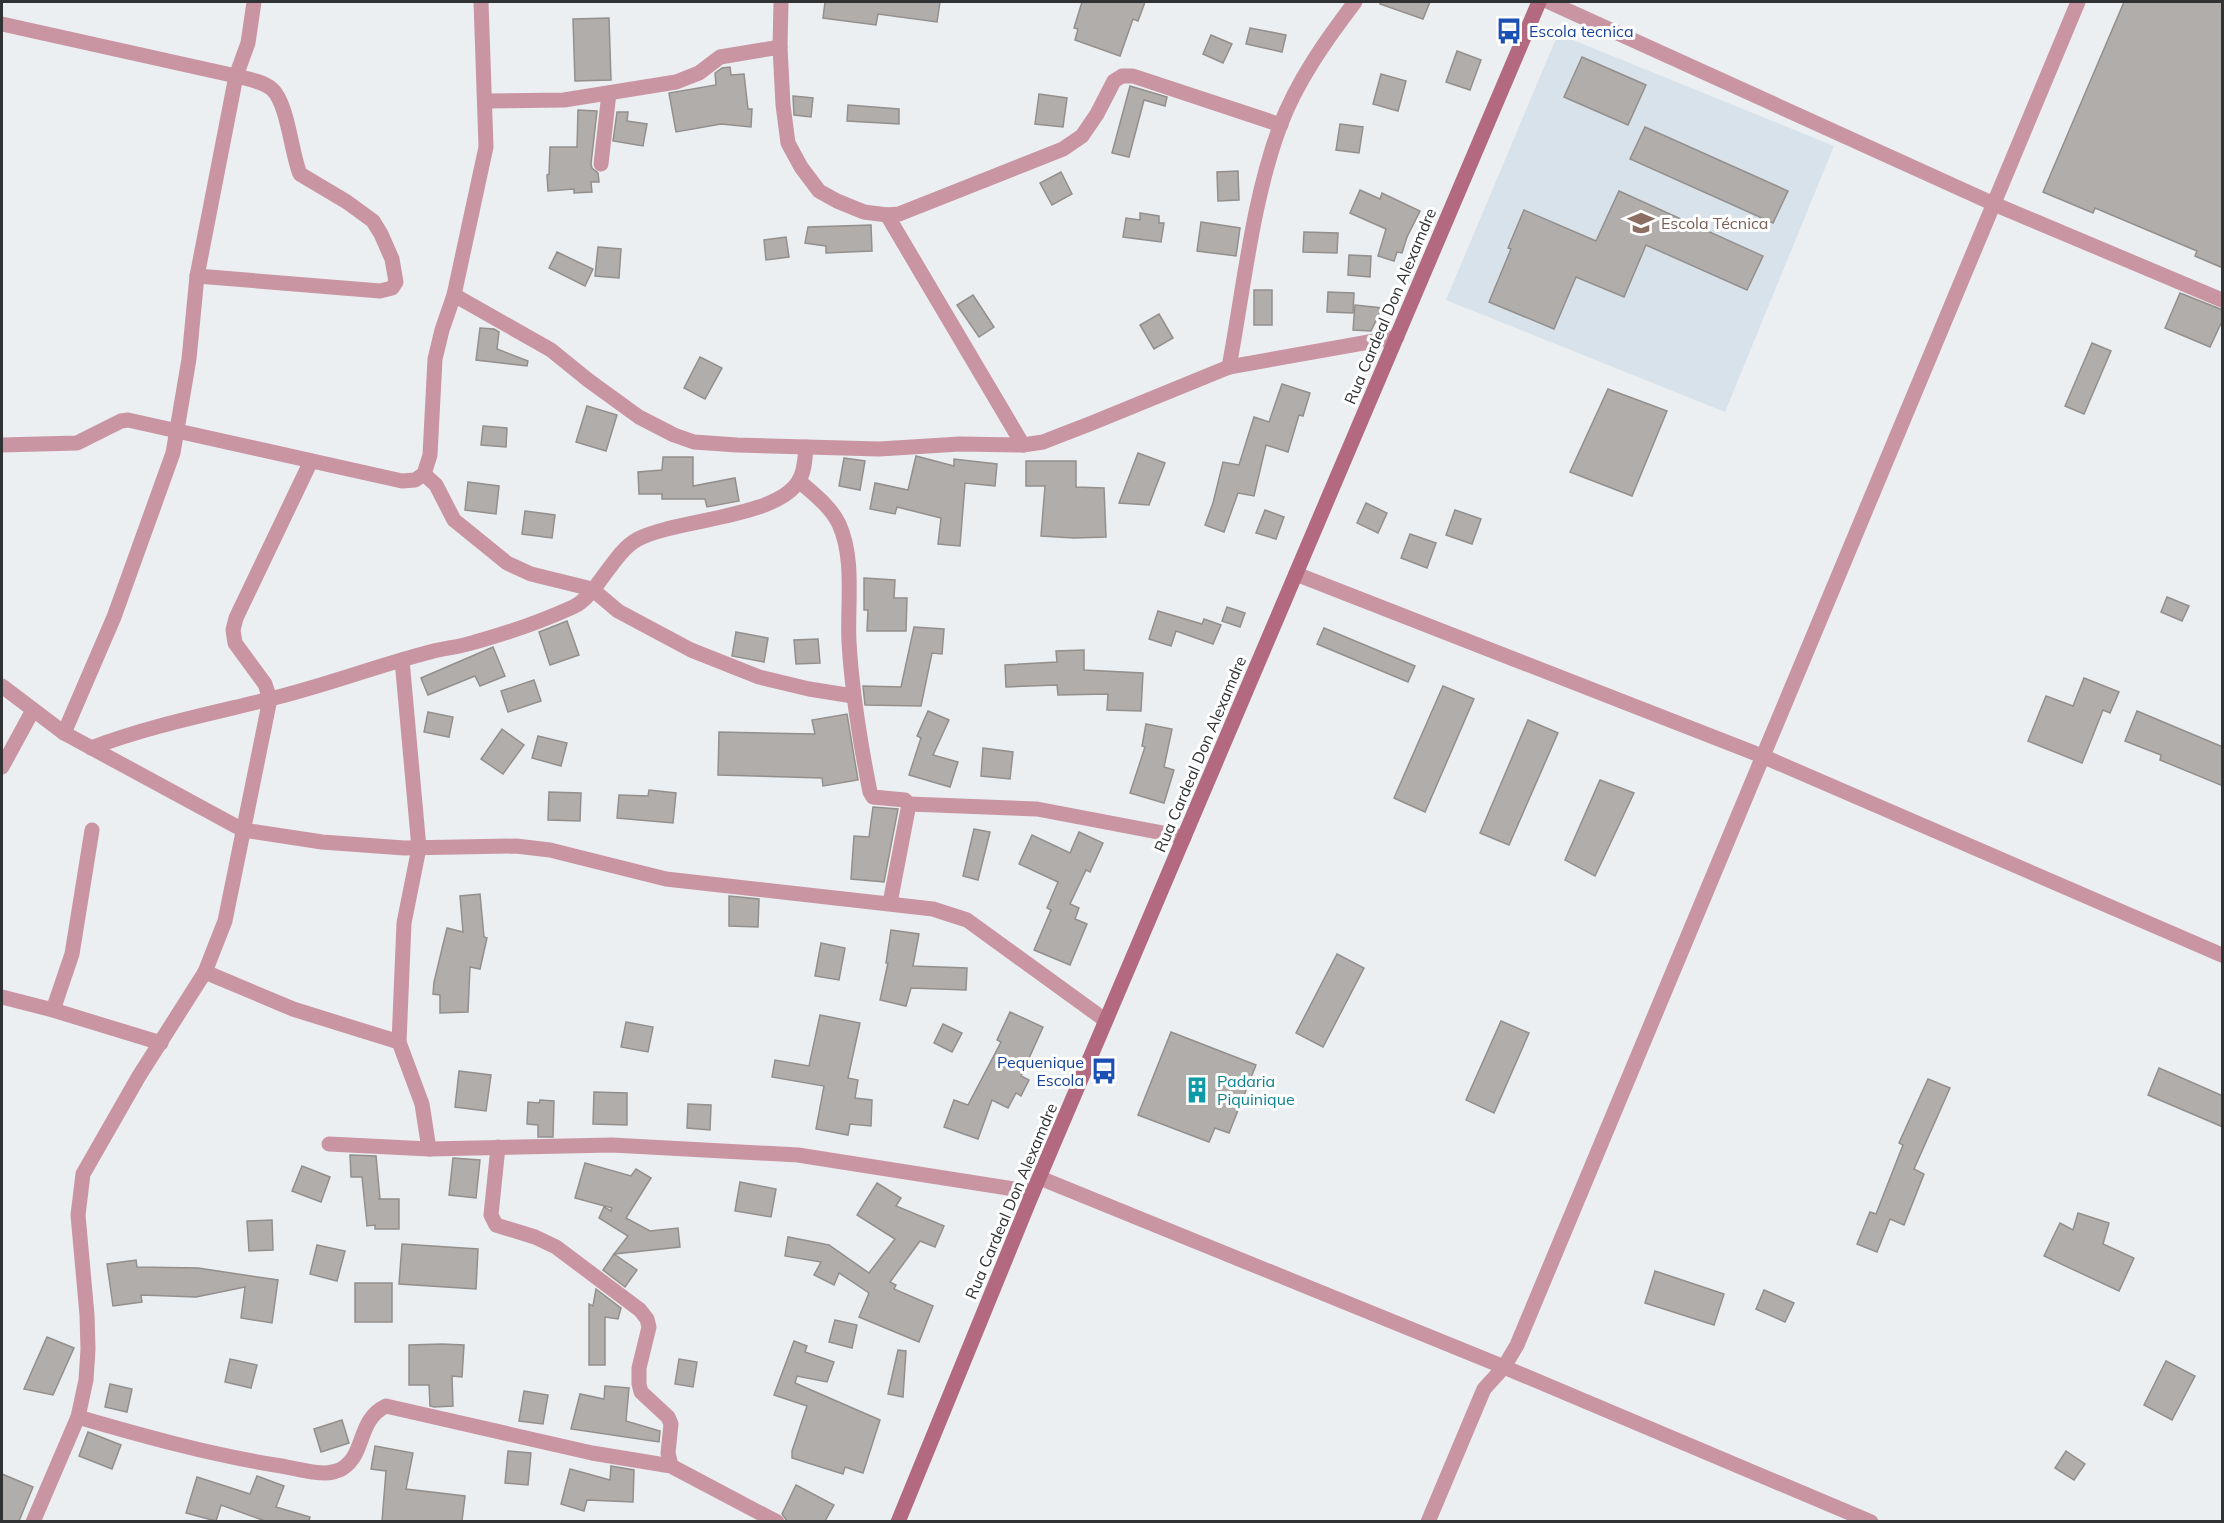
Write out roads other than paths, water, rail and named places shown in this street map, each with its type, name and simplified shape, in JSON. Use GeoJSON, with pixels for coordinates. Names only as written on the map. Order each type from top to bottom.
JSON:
{"type":"FeatureCollection","features":[{"type":"Feature","properties":{"kind":"main road","name":"Rua Cardeal Don Alexamdre"},"geometry":{"type":"LineString","coordinates":[[898,1521],[1105,1020],[1539,2]]}},
{"type":"Feature","properties":{"kind":"street"},"geometry":{"type":"LineString","coordinates":[[64,733],[114,617],[173,453],[189,359],[197,276],[236,76],[248,43],[254,2]]}},
{"type":"Feature","properties":{"kind":"street"},"geometry":{"type":"LineString","coordinates":[[2,445],[77,443],[121,421],[128,420],[402,480],[415,480],[424,474],[430,455],[435,359],[454,295],[486,147],[481,2]]}},
{"type":"Feature","properties":{"kind":"street"},"geometry":{"type":"LineString","coordinates":[[781,2],[780,47],[788,143],[801,167],[819,191],[864,212],[899,214],[1064,149],[1082,136],[1097,114],[1114,81],[1122,76],[1133,76],[1281,124]]}},
{"type":"Feature","properties":{"kind":"street"},"geometry":{"type":"LineString","coordinates":[[1229,367],[1262,183],[1281,124],[1309,68],[1355,2]]}},
{"type":"Feature","properties":{"kind":"street"},"geometry":{"type":"LineString","coordinates":[[1550,2],[1994,204],[2223,300]]}},
{"type":"Feature","properties":{"kind":"street"},"geometry":{"type":"LineString","coordinates":[[1428,1521],[1484,1389],[1504,1367],[1517,1345],[2078,2]]}},
{"type":"Feature","properties":{"kind":"street"},"geometry":{"type":"LineString","coordinates":[[2,24],[236,76],[272,89],[280,100],[284,112],[300,174],[347,202],[373,221],[392,259],[396,282],[392,288],[380,291],[197,276]]}},
{"type":"Feature","properties":{"kind":"street"},"geometry":{"type":"LineString","coordinates":[[485,101],[564,100],[676,82],[699,73],[720,57],[780,47]]}},
{"type":"Feature","properties":{"kind":"street"},"geometry":{"type":"LineString","coordinates":[[602,164],[609,93]]}},
{"type":"Feature","properties":{"kind":"street"},"geometry":{"type":"LineString","coordinates":[[887,215],[1023,445]]}},
{"type":"Feature","properties":{"kind":"street"},"geometry":{"type":"LineString","coordinates":[[454,295],[551,351],[639,417],[674,435],[694,442],[711,444],[879,449],[960,444],[1023,445],[1043,442],[1229,367],[1397,337]]}},
{"type":"Feature","properties":{"kind":"street"},"geometry":{"type":"LineString","coordinates":[[91,748],[123,736],[270,699],[358,675],[402,660],[474,643],[576,605],[615,560],[638,539],[755,509],[787,494],[799,482],[806,447]]}},
{"type":"Feature","properties":{"kind":"street"},"geometry":{"type":"LineString","coordinates":[[33,1521],[78,1417],[86,1380],[88,1349],[78,1215],[82,1174],[205,972],[225,921],[262,750],[270,699],[265,684],[235,643],[233,630],[236,618],[311,461]]}},
{"type":"Feature","properties":{"kind":"street"},"geometry":{"type":"LineString","coordinates":[[424,474],[436,485],[454,520],[507,563],[531,574],[592,589],[618,611],[691,651],[759,677],[809,689],[853,696]]}},
{"type":"Feature","properties":{"kind":"street"},"geometry":{"type":"LineString","coordinates":[[799,482],[824,502],[838,523],[843,537],[848,565],[849,641],[853,696],[870,792],[873,796],[905,800],[909,804],[1036,809],[1184,837]]}},
{"type":"Feature","properties":{"kind":"street"},"geometry":{"type":"LineString","coordinates":[[1296,574],[1762,756],[2223,955]]}},
{"type":"Feature","properties":{"kind":"street"},"geometry":{"type":"LineString","coordinates":[[402,660],[419,848],[404,923],[399,1042],[422,1104],[429,1149]]}},
{"type":"Feature","properties":{"kind":"street"},"geometry":{"type":"LineString","coordinates":[[2,686],[64,733],[243,830],[322,842],[419,848],[516,846],[550,850],[666,879],[933,909],[968,920],[1105,1020]]}},
{"type":"Feature","properties":{"kind":"street"},"geometry":{"type":"LineString","coordinates":[[2,767],[33,710]]}},
{"type":"Feature","properties":{"kind":"street"},"geometry":{"type":"LineString","coordinates":[[890,903],[909,804]]}},
{"type":"Feature","properties":{"kind":"street"},"geometry":{"type":"LineString","coordinates":[[53,1010],[72,954],[92,830]]}},
{"type":"Feature","properties":{"kind":"street"},"geometry":{"type":"LineString","coordinates":[[205,972],[293,1010],[399,1042]]}},
{"type":"Feature","properties":{"kind":"street"},"geometry":{"type":"LineString","coordinates":[[2,998],[53,1010],[161,1042]]}},
{"type":"Feature","properties":{"kind":"street"},"geometry":{"type":"LineString","coordinates":[[329,1144],[429,1149],[612,1145],[798,1155],[1036,1185],[1504,1367],[1870,1521]]}},
{"type":"Feature","properties":{"kind":"street"},"geometry":{"type":"LineString","coordinates":[[498,1147],[491,1215],[496,1225],[535,1237],[556,1247],[640,1310],[647,1319],[649,1327],[639,1368],[639,1384],[642,1392],[668,1416],[671,1424],[668,1453],[671,1466]]}},
{"type":"Feature","properties":{"kind":"street"},"geometry":{"type":"LineString","coordinates":[[78,1417],[168,1442],[246,1460],[326,1473],[343,1468],[356,1453],[367,1421],[377,1410],[386,1406],[592,1453],[671,1466],[777,1521]]}},
{"type":"Feature","properties":{"kind":"place","name":"Escola tecnica"},"geometry":{"type":"Point","coordinates":[1509,31]}},
{"type":"Feature","properties":{"kind":"place","name":"Escola Técnica"},"geometry":{"type":"Point","coordinates":[1641,223]}},
{"type":"Feature","properties":{"kind":"place","name":"Pequenique Escola"},"geometry":{"type":"Point","coordinates":[1104,1071]}},
{"type":"Feature","properties":{"kind":"place","name":"Padaria Piquinique"},"geometry":{"type":"Point","coordinates":[1197,1090]}}]}
